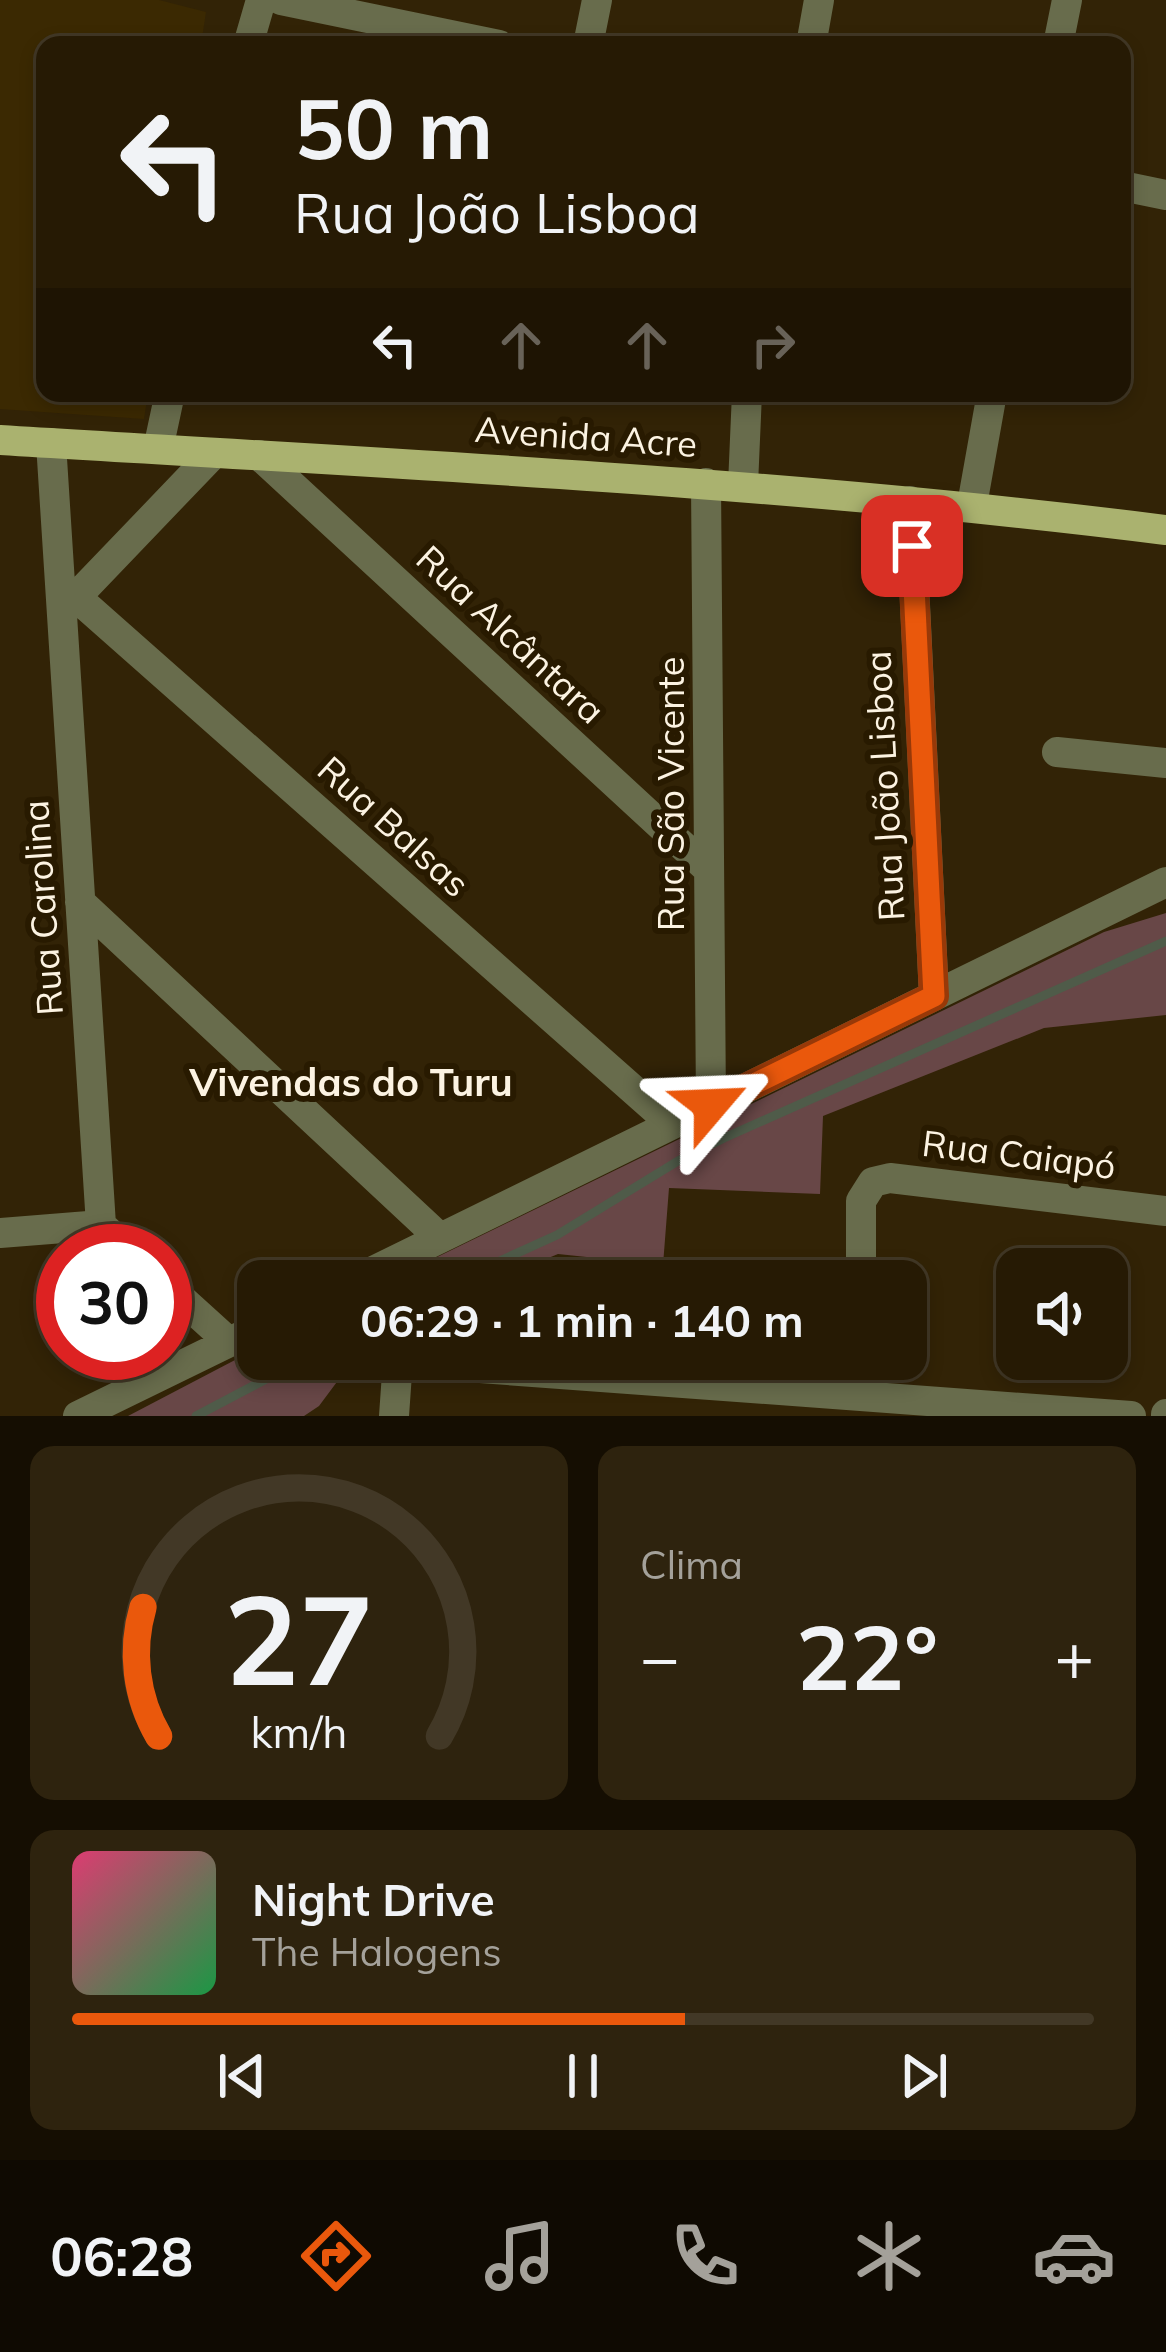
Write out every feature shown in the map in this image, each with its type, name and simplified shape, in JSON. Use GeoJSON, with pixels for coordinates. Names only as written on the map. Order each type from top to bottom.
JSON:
{"type":"FeatureCollection","features":[{"type":"Feature","properties":{"kind":"main road","name":"Avenida Acre"},"geometry":{"type":"LineString","coordinates":[[0,440],[743,485],[972,505],[1166,530]]}},
{"type":"Feature","properties":{"kind":"street"},"geometry":{"type":"LineString","coordinates":[[251,36],[261,0]]}},
{"type":"Feature","properties":{"kind":"street"},"geometry":{"type":"LineString","coordinates":[[280,0],[455,36]]}},
{"type":"Feature","properties":{"kind":"street"},"geometry":{"type":"LineString","coordinates":[[590,36],[596,0]]}},
{"type":"Feature","properties":{"kind":"street"},"geometry":{"type":"LineString","coordinates":[[813,36],[819,0]]}},
{"type":"Feature","properties":{"kind":"street"},"geometry":{"type":"LineString","coordinates":[[1060,36],[1067,0]]}},
{"type":"Feature","properties":{"kind":"street"},"geometry":{"type":"LineString","coordinates":[[1131,188],[1166,195]]}},
{"type":"Feature","properties":{"kind":"street"},"geometry":{"type":"LineString","coordinates":[[158,449],[168,402]]}},
{"type":"Feature","properties":{"kind":"street"},"geometry":{"type":"LineString","coordinates":[[743,485],[747,402]]}},
{"type":"Feature","properties":{"kind":"street"},"geometry":{"type":"LineString","coordinates":[[972,505],[990,402]]}},
{"type":"Feature","properties":{"kind":"street","name":"Rua Carolina"},"geometry":{"type":"LineString","coordinates":[[51,443],[68,597],[80,902],[101,1224]]}},
{"type":"Feature","properties":{"kind":"street"},"geometry":{"type":"LineString","coordinates":[[68,597],[214,453]]}},
{"type":"Feature","properties":{"kind":"street","name":"Rua Alcântara"},"geometry":{"type":"LineString","coordinates":[[259,455],[709,870]]}},
{"type":"Feature","properties":{"kind":"street","name":"Rua São Vicente"},"geometry":{"type":"LineString","coordinates":[[706,483],[711,1105]]}},
{"type":"Feature","properties":{"kind":"street","name":"Rua João Lisboa"},"geometry":{"type":"LineString","coordinates":[[910,501],[934,996]]}},
{"type":"Feature","properties":{"kind":"street","name":"Rua Balsas"},"geometry":{"type":"LineString","coordinates":[[68,597],[672,1124]]}},
{"type":"Feature","properties":{"kind":"street"},"geometry":{"type":"LineString","coordinates":[[1057,752],[1166,763]]}},
{"type":"Feature","properties":{"kind":"street"},"geometry":{"type":"LineString","coordinates":[[399,1260],[1166,882]]}},
{"type":"Feature","properties":{"kind":"street"},"geometry":{"type":"LineString","coordinates":[[80,902],[440,1238]]}},
{"type":"Feature","properties":{"kind":"street","name":"Rua Caiapó"},"geometry":{"type":"LineString","coordinates":[[861,1260],[861,1201],[873,1182],[890,1178],[1166,1211]]}},
{"type":"Feature","properties":{"kind":"street"},"geometry":{"type":"LineString","coordinates":[[0,1232],[36,1230]]}},
{"type":"Feature","properties":{"kind":"street"},"geometry":{"type":"LineString","coordinates":[[192,1308],[229,1342]]}},
{"type":"Feature","properties":{"kind":"street"},"geometry":{"type":"LineString","coordinates":[[78,1416],[237,1338]]}},
{"type":"Feature","properties":{"kind":"street"},"geometry":{"type":"LineString","coordinates":[[394,1416],[397,1380]]}},
{"type":"Feature","properties":{"kind":"street"},"geometry":{"type":"LineString","coordinates":[[655,1380],[1131,1416]]}},
{"type":"Feature","properties":{"kind":"street"},"geometry":{"type":"LineString","coordinates":[[860,1380],[860,1396]]}},
{"type":"Feature","properties":{"kind":"shaded area"},"geometry":{"type":"Polygon","coordinates":[[[0,0],[159,0],[206,12],[202,36],[36,36],[36,402],[147,402],[144,419],[0,409],[0,0]]]}},
{"type":"Feature","properties":{"kind":"shaded area"},"geometry":{"type":"Polygon","coordinates":[[[1166,913],[1166,1015],[1044,1028],[823,1116],[820,1194],[669,1188],[663,1260],[558,1254],[544,1260],[431,1260],[1104,932],[1166,913]]]}},
{"type":"Feature","properties":{"kind":"shaded area"},"geometry":{"type":"Polygon","coordinates":[[[237,1359],[237,1380],[338,1380],[319,1406],[304,1416],[128,1416],[237,1359]]]}},
{"type":"Feature","properties":{"kind":"waterway"},"geometry":{"type":"LineString","coordinates":[[502,1260],[557,1235],[724,1138],[1166,941]]}},
{"type":"Feature","properties":{"kind":"waterway"},"geometry":{"type":"LineString","coordinates":[[196,1416],[264,1380]]}},
{"type":"Feature","properties":{"kind":"district","name":"Vivendas do Turu"},"geometry":{"type":"Point","coordinates":[351,1081]}},
{"type":"Feature","properties":{"kind":"route"},"geometry":{"type":"LineString","coordinates":[[711,1105],[934,996],[912,546]]}}]}
